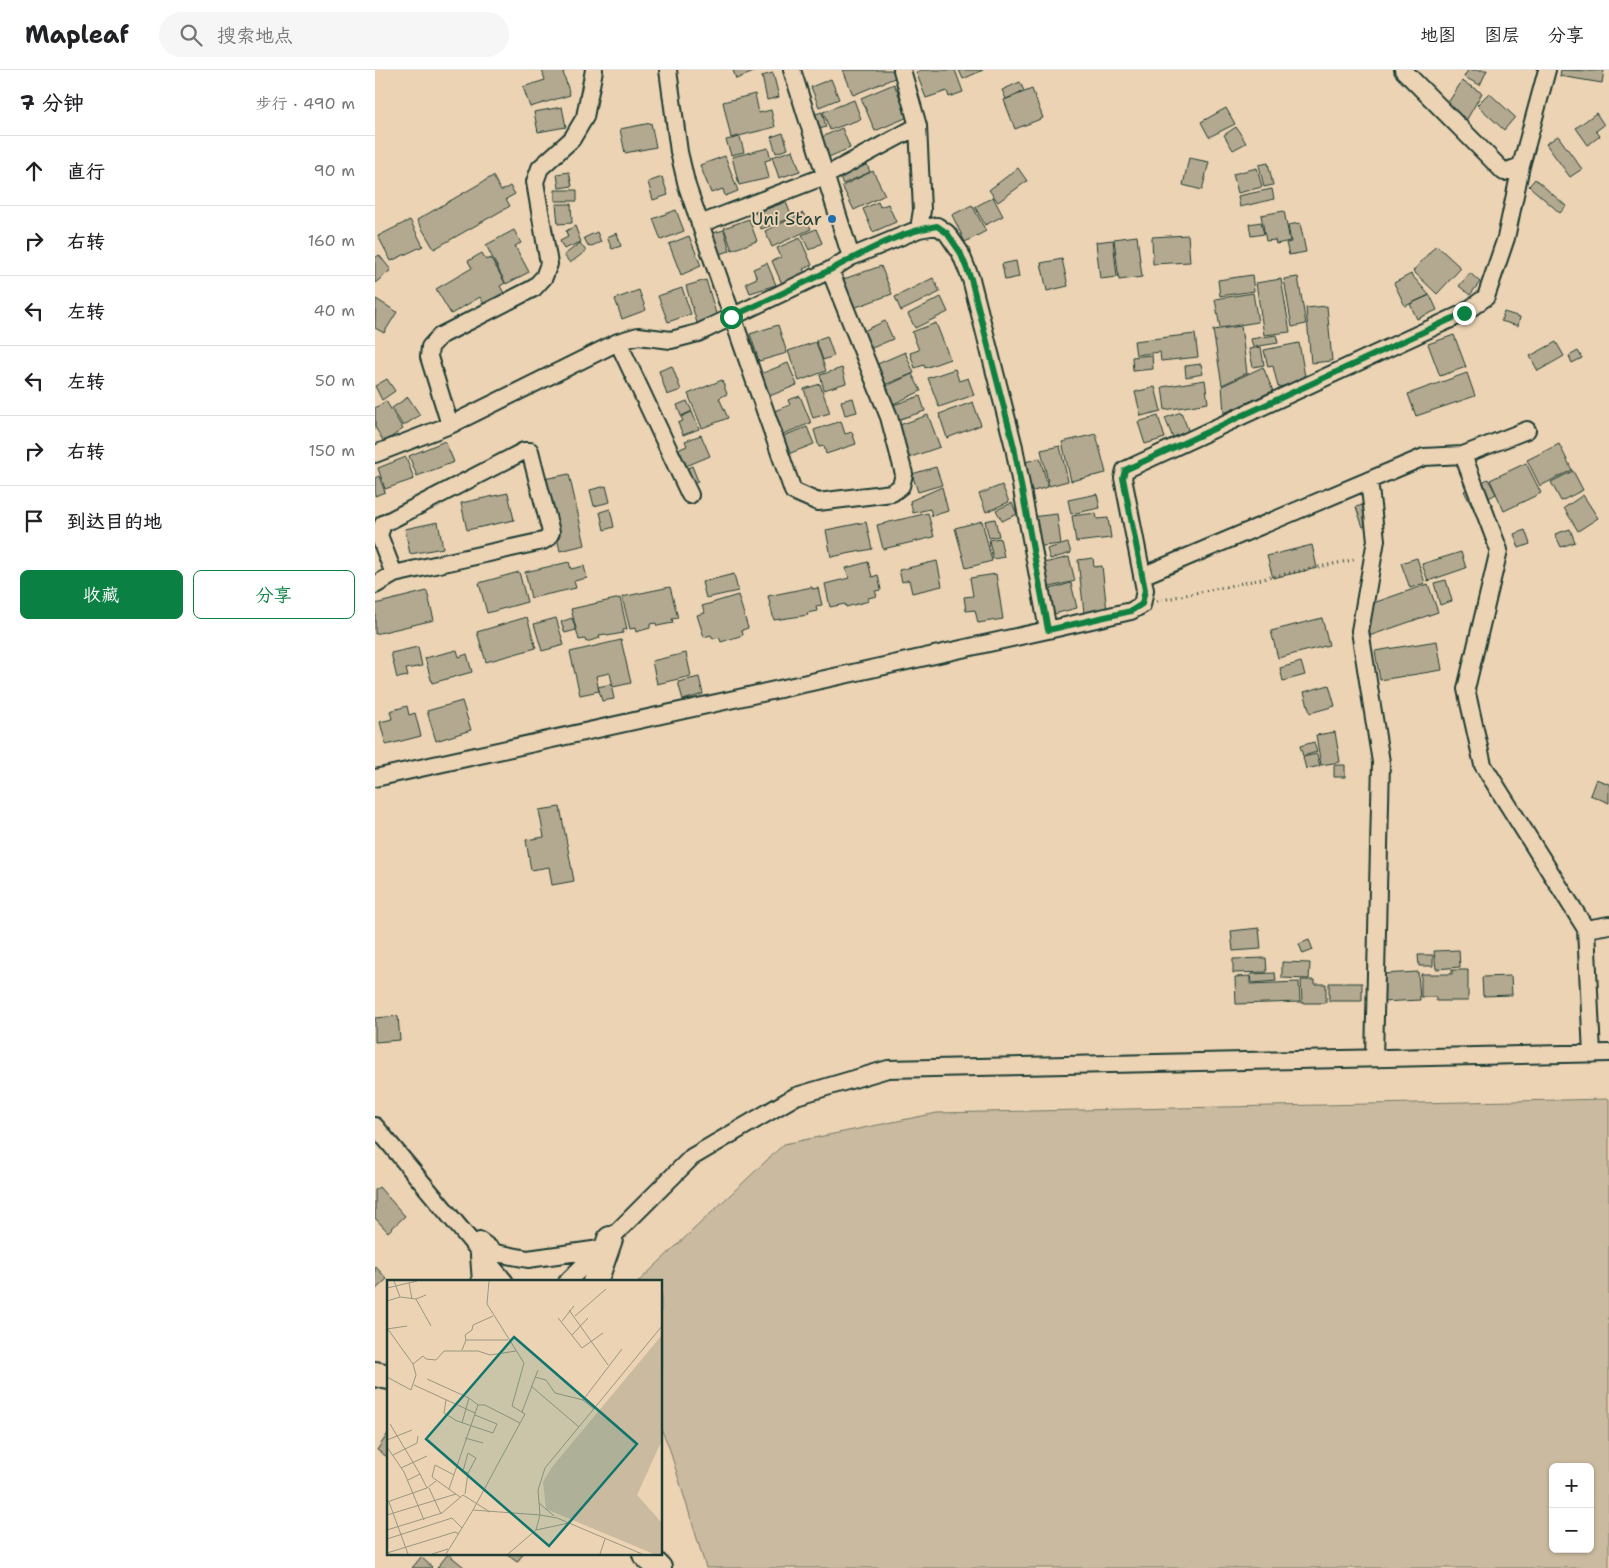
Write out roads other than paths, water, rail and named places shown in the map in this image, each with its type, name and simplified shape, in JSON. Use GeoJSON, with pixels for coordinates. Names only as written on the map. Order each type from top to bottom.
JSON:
{"type":"FeatureCollection","features":[{"type":"Feature","properties":{"kind":"highway"},"geometry":{"type":"LineString","coordinates":[[596,1280],[605,1244]]}},
{"type":"Feature","properties":{"kind":"highway"},"geometry":{"type":"LineString","coordinates":[[483,1255],[485,1280]]}},
{"type":"Feature","properties":{"kind":"highway"},"geometry":{"type":"LineString","coordinates":[[647,1556],[659,1568]]}},
{"type":"Feature","properties":{"kind":"highway"},"geometry":{"type":"LineString","coordinates":[[659,1556],[663,1568]]}},
{"type":"Feature","properties":{"kind":"street"},"geometry":{"type":"LineString","coordinates":[[450,425],[429,357],[430,347],[440,336],[533,288],[544,277],[549,264],[535,182],[540,168],[572,139],[585,117],[594,70]]}},
{"type":"Feature","properties":{"kind":"street"},"geometry":{"type":"LineString","coordinates":[[668,70],[679,152],[687,186],[731,317],[793,491],[818,502],[892,493],[901,486],[903,474],[889,417],[830,270]]}},
{"type":"Feature","properties":{"kind":"street"},"geometry":{"type":"LineString","coordinates":[[792,70],[851,257]]}},
{"type":"Feature","properties":{"kind":"street"},"geometry":{"type":"LineString","coordinates":[[902,70],[918,126],[922,210],[919,229]]}},
{"type":"Feature","properties":{"kind":"street"},"geometry":{"type":"LineString","coordinates":[[1403,70],[1504,172],[1521,166]]}},
{"type":"Feature","properties":{"kind":"street"},"geometry":{"type":"LineString","coordinates":[[375,778],[1131,611],[1142,604],[1145,590],[1123,478],[1125,470],[1464,313],[1486,297],[1506,238],[1521,166],[1547,70]]}},
{"type":"Feature","properties":{"kind":"street"},"geometry":{"type":"LineString","coordinates":[[700,224],[825,176],[918,126]]}},
{"type":"Feature","properties":{"kind":"street"},"geometry":{"type":"LineString","coordinates":[[375,454],[450,425],[618,342],[638,336],[671,340],[698,333],[830,270],[851,257],[919,229],[937,226],[947,233],[960,252],[971,279],[1014,447],[1048,630]]}},
{"type":"Feature","properties":{"kind":"street"},"geometry":{"type":"LineString","coordinates":[[618,342],[690,495]]}},
{"type":"Feature","properties":{"kind":"street"},"geometry":{"type":"LineString","coordinates":[[1142,576],[1424,457],[1463,455],[1527,430]]}},
{"type":"Feature","properties":{"kind":"street"},"geometry":{"type":"LineString","coordinates":[[375,585],[394,574],[543,541],[548,538],[551,532],[530,451],[524,451],[383,524],[379,535],[394,574]]}},
{"type":"Feature","properties":{"kind":"street"},"geometry":{"type":"LineString","coordinates":[[1463,455],[1499,550],[1466,689],[1483,764],[1586,929],[1592,1054]]}},
{"type":"Feature","properties":{"kind":"street"},"geometry":{"type":"LineString","coordinates":[[1369,480],[1376,540],[1360,631],[1381,762],[1375,1058]]}},
{"type":"Feature","properties":{"kind":"street"},"geometry":{"type":"LineString","coordinates":[[1586,929],[1609,925]]}},
{"type":"Feature","properties":{"kind":"street"},"geometry":{"type":"LineString","coordinates":[[569,1280],[692,1157],[797,1096],[888,1069],[1609,1053]]}},
{"type":"Feature","properties":{"kind":"street"},"geometry":{"type":"LineString","coordinates":[[375,1126],[503,1280]]}},
{"type":"Feature","properties":{"kind":"street"},"geometry":{"type":"LineString","coordinates":[[459,1225],[495,1253],[508,1257],[527,1259],[605,1244]]}},
{"type":"Feature","properties":{"kind":"place","name":"Uni Star"},"geometry":{"type":"Point","coordinates":[832,219]}}]}
